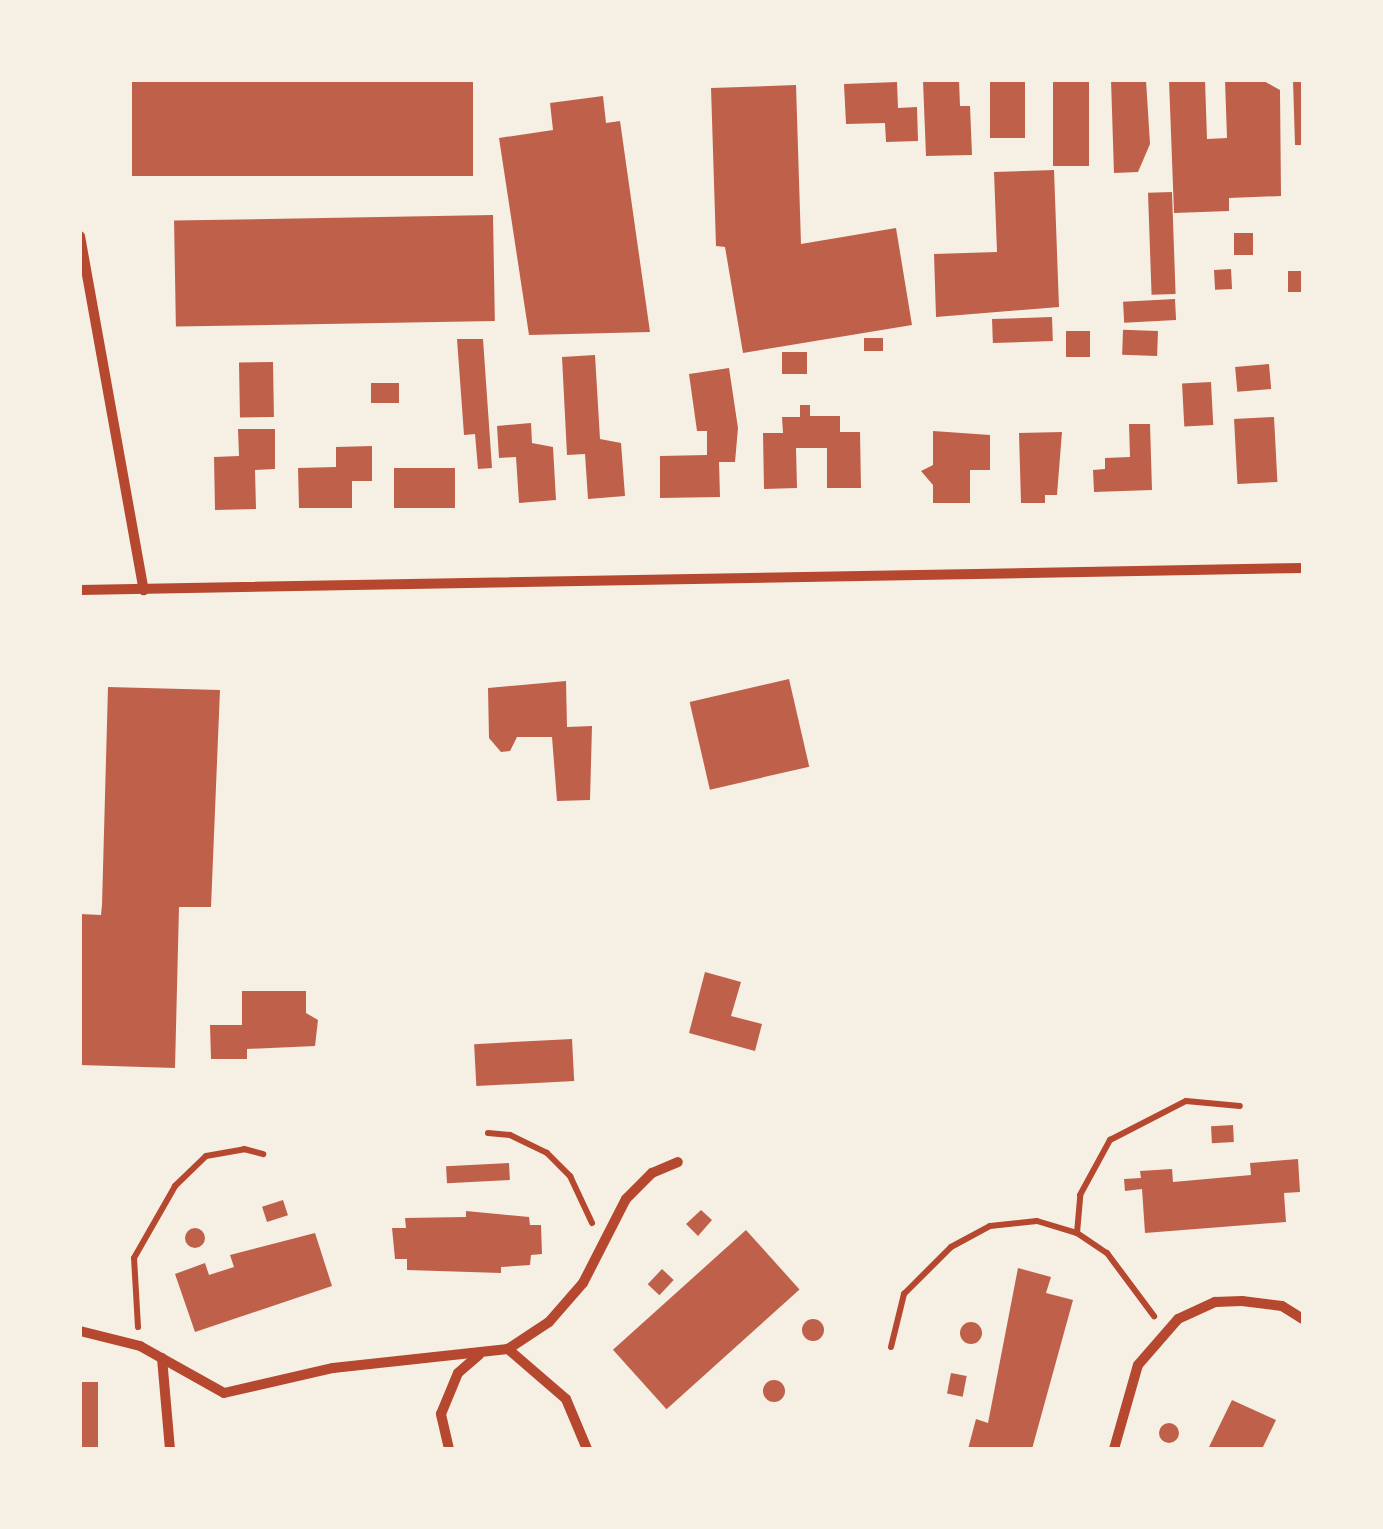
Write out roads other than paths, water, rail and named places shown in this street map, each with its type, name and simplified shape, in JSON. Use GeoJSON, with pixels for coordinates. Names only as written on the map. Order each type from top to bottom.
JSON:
{"type":"FeatureCollection","features":[{"type":"Feature","properties":{"kind":"street"},"geometry":{"type":"LineString","coordinates":[[80,236],[144,590]]}},
{"type":"Feature","properties":{"kind":"street"},"geometry":{"type":"LineString","coordinates":[[80,590],[1303,568]]}},
{"type":"Feature","properties":{"kind":"street"},"geometry":{"type":"LineString","coordinates":[[80,1331],[140,1346],[224,1392],[333,1368],[508,1348],[548,1322],[583,1283],[626,1199],[652,1173],[678,1162]]}},
{"type":"Feature","properties":{"kind":"street"},"geometry":{"type":"LineString","coordinates":[[1114,1449],[1138,1365],[1165,1330],[1215,1302],[1260,1301],[1303,1319]]}},
{"type":"Feature","properties":{"kind":"street"},"geometry":{"type":"LineString","coordinates":[[508,1348],[566,1398],[587,1449]]}},
{"type":"Feature","properties":{"kind":"street"},"geometry":{"type":"LineString","coordinates":[[449,1449],[442,1414],[458,1373],[481,1353]]}},
{"type":"Feature","properties":{"kind":"street"},"geometry":{"type":"LineString","coordinates":[[162,1358],[170,1449]]}}]}
